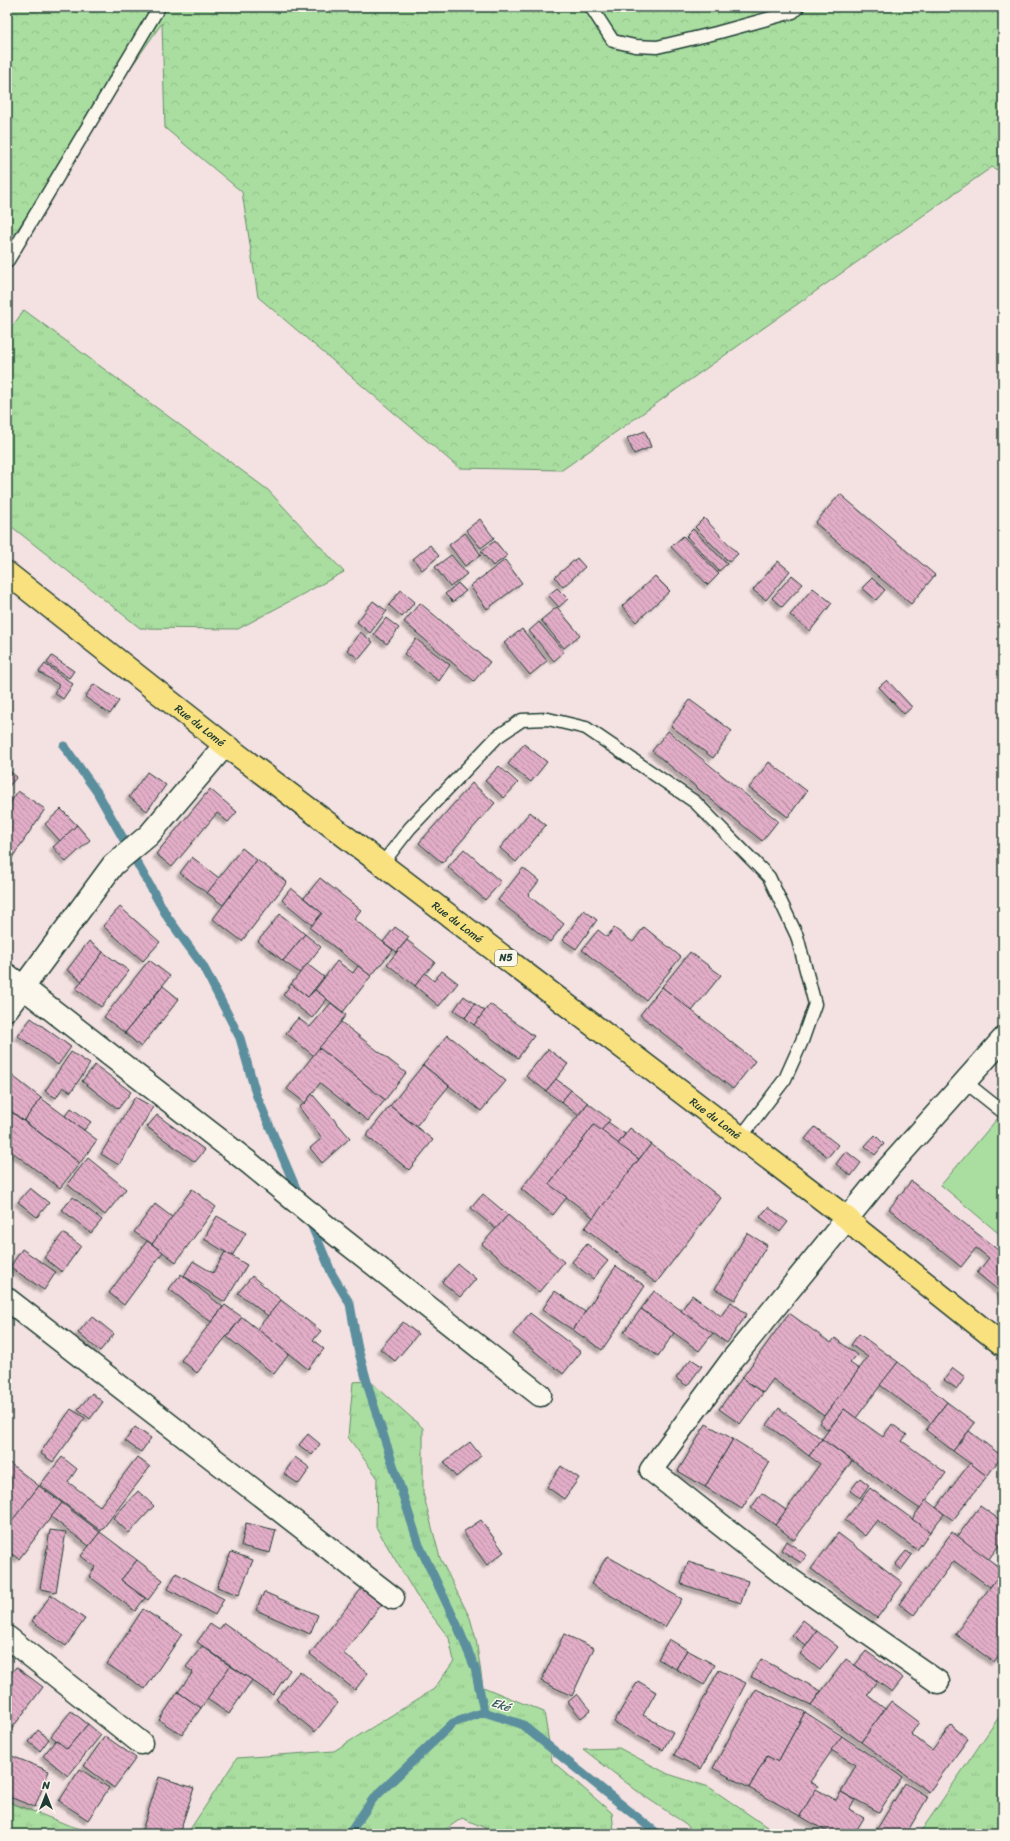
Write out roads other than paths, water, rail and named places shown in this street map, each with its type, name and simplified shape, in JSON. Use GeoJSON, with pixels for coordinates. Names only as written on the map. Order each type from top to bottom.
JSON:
{"type":"FeatureCollection","features":[{"type":"Feature","properties":{"kind":"main road","name":"Rue du Lomé"},"geometry":{"type":"LineString","coordinates":[[7,573],[224,745],[848,1219],[1003,1345]]}},
{"type":"Feature","properties":{"kind":"street"},"geometry":{"type":"LineString","coordinates":[[7,1009],[15,981],[113,865],[149,835],[224,745]]}},
{"type":"Feature","properties":{"kind":"street"},"geometry":{"type":"LineString","coordinates":[[15,981],[248,1162],[338,1236],[540,1395]]}},
{"type":"Feature","properties":{"kind":"street"},"geometry":{"type":"LineString","coordinates":[[938,1682],[791,1580],[651,1470],[732,1360],[889,1167],[1003,1039]]}},
{"type":"Feature","properties":{"kind":"street"},"geometry":{"type":"LineString","coordinates":[[7,1300],[393,1598]]}},
{"type":"Feature","properties":{"kind":"street"},"geometry":{"type":"LineString","coordinates":[[7,1637],[141,1743]]}},
{"type":"Feature","properties":{"kind":"lane"},"geometry":{"type":"LineString","coordinates":[[7,262],[160,7]]}},
{"type":"Feature","properties":{"kind":"lane"},"geometry":{"type":"LineString","coordinates":[[591,7],[613,40],[636,46],[657,47],[793,12],[798,7]]}},
{"type":"Feature","properties":{"kind":"lane"},"geometry":{"type":"LineString","coordinates":[[382,864],[410,828],[497,737],[522,720],[548,719],[586,728],[695,802],[769,877],[797,936],[815,1004],[802,1041],[785,1079],[741,1137]]}},
{"type":"Feature","properties":{"kind":"lane"},"geometry":{"type":"LineString","coordinates":[[964,1082],[1003,1112]]}},
{"type":"Feature","properties":{"kind":"waterway"},"geometry":{"type":"LineString","coordinates":[[64,746],[97,792],[168,918],[203,966],[240,1038],[256,1094],[300,1198]]}},
{"type":"Feature","properties":{"kind":"waterway"},"geometry":{"type":"LineString","coordinates":[[309,1219],[332,1274],[350,1304],[358,1349],[372,1400],[419,1545],[457,1625],[475,1668],[484,1712]]}},
{"type":"Feature","properties":{"kind":"waterway","name":"Eké"},"geometry":{"type":"LineString","coordinates":[[349,1834],[373,1799],[453,1723],[484,1712],[521,1724],[658,1834]]}}]}
